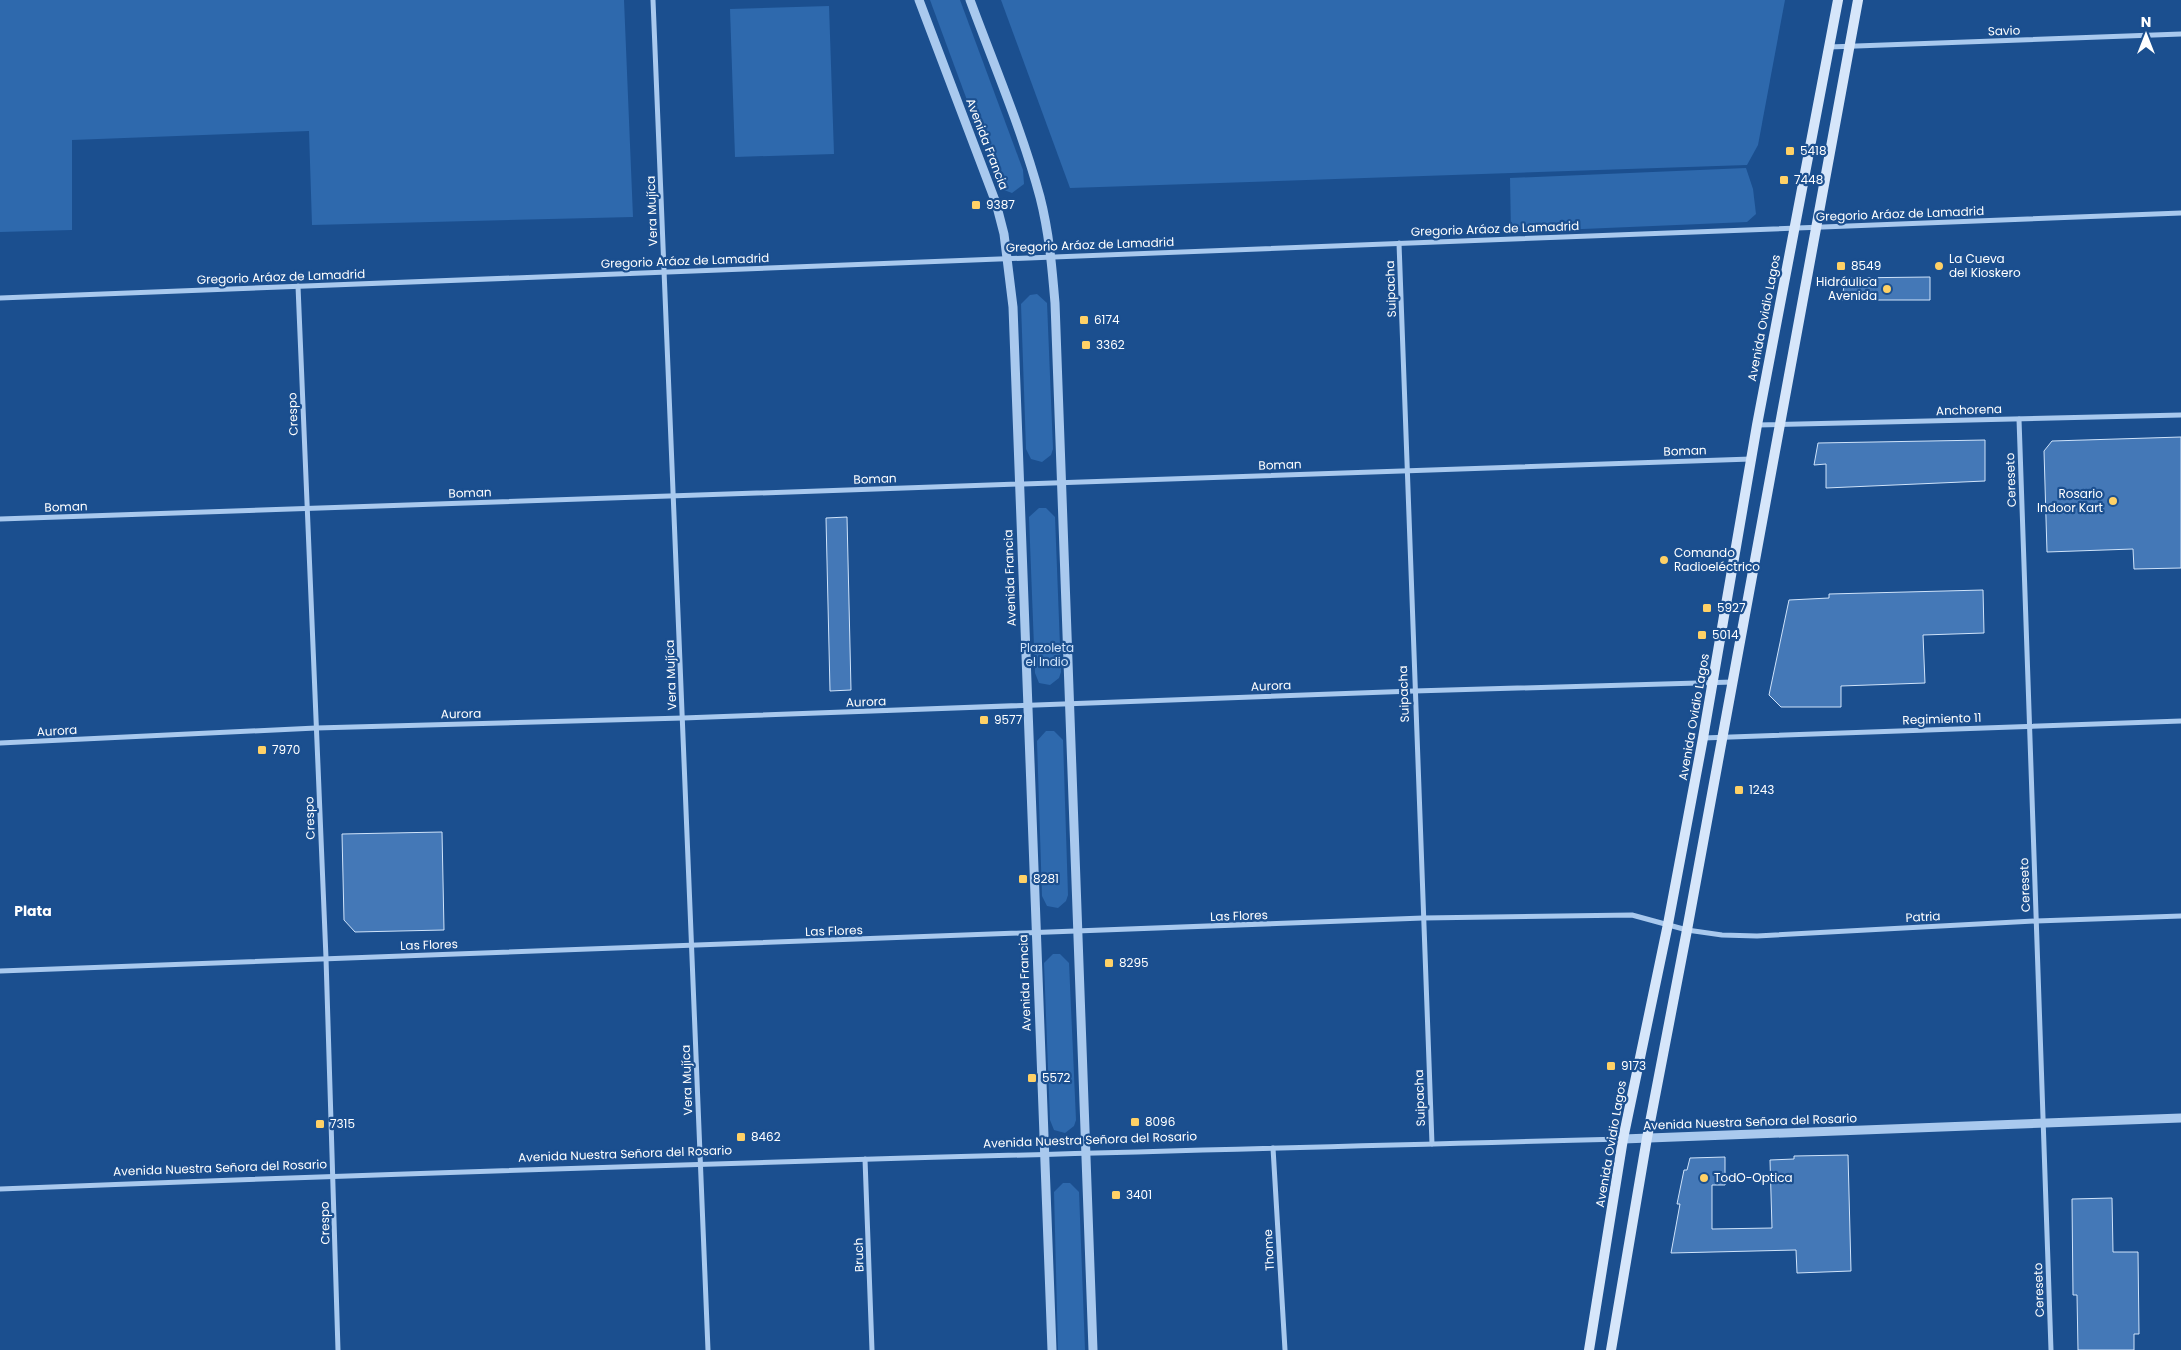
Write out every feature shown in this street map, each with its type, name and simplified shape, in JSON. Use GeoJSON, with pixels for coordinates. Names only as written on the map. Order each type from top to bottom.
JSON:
{"type":"FeatureCollection","features":[{"type":"Feature","properties":{"kind":"main road","name":"Avenida Ovidio Lagos"},"geometry":{"type":"LineString","coordinates":[[1589,1350],[1623,1139],[1668,924],[1714,682],[1757,425],[1838,0]]}},
{"type":"Feature","properties":{"kind":"main road"},"geometry":{"type":"LineString","coordinates":[[1611,1350],[1647,1138],[1723,737],[1858,0]]}},
{"type":"Feature","properties":{"kind":"street","name":"Vera Mujíca"},"geometry":{"type":"LineString","coordinates":[[653,0],[708,1350]]}},
{"type":"Feature","properties":{"kind":"street","name":"Avenida Francia"},"geometry":{"type":"LineString","coordinates":[[919,0],[996,203],[1007,258],[1012,307],[1052,1350]]}},
{"type":"Feature","properties":{"kind":"street"},"geometry":{"type":"LineString","coordinates":[[970,0],[1028,159],[1040,198],[1051,257],[1055,303],[1062,483],[1092,1350]]}},
{"type":"Feature","properties":{"kind":"street","name":"Savio"},"geometry":{"type":"LineString","coordinates":[[1829,47],[2181,34]]}},
{"type":"Feature","properties":{"kind":"street","name":"Gregorio Aráoz de Lamadrid"},"geometry":{"type":"LineString","coordinates":[[0,298],[2181,213]]}},
{"type":"Feature","properties":{"kind":"street","name":"Suipacha"},"geometry":{"type":"LineString","coordinates":[[1399,243],[1432,1144]]}},
{"type":"Feature","properties":{"kind":"street","name":"Crespo"},"geometry":{"type":"LineString","coordinates":[[298,286],[326,958],[338,1350]]}},
{"type":"Feature","properties":{"kind":"street","name":"Anchorena"},"geometry":{"type":"LineString","coordinates":[[1757,425],[1780,426],[2181,415]]}},
{"type":"Feature","properties":{"kind":"street","name":"Cereseto"},"geometry":{"type":"LineString","coordinates":[[2019,419],[2051,1350]]}},
{"type":"Feature","properties":{"kind":"street","name":"Boman"},"geometry":{"type":"LineString","coordinates":[[0,519],[1751,459]]}},
{"type":"Feature","properties":{"kind":"street","name":"Aurora"},"geometry":{"type":"LineString","coordinates":[[0,743],[316,728],[683,718],[1414,691],[1733,682]]}},
{"type":"Feature","properties":{"kind":"street","name":"Regimiento 11"},"geometry":{"type":"LineString","coordinates":[[1703,738],[2181,721]]}},
{"type":"Feature","properties":{"kind":"street","name":"Las Flores"},"geometry":{"type":"LineString","coordinates":[[0,970],[692,947],[1423,918],[1632,915],[1668,924]]}},
{"type":"Feature","properties":{"kind":"street","name":"Patria"},"geometry":{"type":"LineString","coordinates":[[1668,924],[1687,930],[1722,935],[1757,936],[2036,921],[2181,916]]}},
{"type":"Feature","properties":{"kind":"street","name":"Avenida Nuestra Señora del Rosario"},"geometry":{"type":"LineString","coordinates":[[0,1189],[700,1164],[1623,1139],[2181,1118]]}},
{"type":"Feature","properties":{"kind":"street","name":"Thome"},"geometry":{"type":"LineString","coordinates":[[1273,1148],[1285,1350]]}},
{"type":"Feature","properties":{"kind":"street","name":"Bruch"},"geometry":{"type":"LineString","coordinates":[[865,1159],[872,1350]]}},
{"type":"Feature","properties":{"kind":"green space"},"geometry":{"type":"Polygon","coordinates":[[[0,0],[624,0],[633,217],[312,225],[309,131],[72,140],[72,230],[0,232],[0,0]]]}},
{"type":"Feature","properties":{"kind":"green space"},"geometry":{"type":"Polygon","coordinates":[[[930,0],[960,0],[1023,170],[1024,184],[1012,193],[1004,190],[998,184],[930,0]]]}},
{"type":"Feature","properties":{"kind":"green space"},"geometry":{"type":"Polygon","coordinates":[[[1001,0],[1785,0],[1758,145],[1747,165],[1070,188],[1001,0]]]}},
{"type":"Feature","properties":{"kind":"green space"},"geometry":{"type":"Polygon","coordinates":[[[829,6],[834,154],[735,157],[730,9],[829,6]]]}},
{"type":"Feature","properties":{"kind":"green space"},"geometry":{"type":"Polygon","coordinates":[[[1746,168],[1753,189],[1756,214],[1747,222],[1511,232],[1510,178],[1746,168]]]}},
{"type":"Feature","properties":{"kind":"green space"},"geometry":{"type":"Polygon","coordinates":[[[1037,294],[1047,303],[1053,449],[1051,455],[1042,462],[1031,459],[1026,449],[1021,304],[1030,295],[1037,294]]]}},
{"type":"Feature","properties":{"kind":"green space","name":"Plazoleta el Indio"},"geometry":{"type":"Polygon","coordinates":[[[1039,508],[1046,508],[1055,517],[1061,672],[1059,678],[1050,685],[1039,683],[1035,673],[1029,517],[1039,508]]]}},
{"type":"Feature","properties":{"kind":"green space"},"geometry":{"type":"Polygon","coordinates":[[[1046,731],[1054,731],[1063,740],[1068,895],[1066,901],[1058,908],[1047,906],[1042,896],[1037,741],[1046,731]]]}},
{"type":"Feature","properties":{"kind":"green space"},"geometry":{"type":"Polygon","coordinates":[[[1053,954],[1060,954],[1069,963],[1076,1120],[1074,1126],[1065,1133],[1054,1130],[1050,1120],[1044,963],[1053,954]]]}},
{"type":"Feature","properties":{"kind":"green space"},"geometry":{"type":"Polygon","coordinates":[[[1063,1183],[1070,1183],[1079,1192],[1085,1350],[1058,1350],[1054,1192],[1063,1183]]]}},
{"type":"Feature","properties":{"kind":"building","name":"Hidráulica Avenida"},"geometry":{"type":"Polygon","coordinates":[[[1930,277],[1930,300],[1842,300],[1845,278],[1930,277]]]}},
{"type":"Feature","properties":{"kind":"building","name":"Rosario Indoor Kart"},"geometry":{"type":"Polygon","coordinates":[[[2181,437],[2181,568],[2134,569],[2133,549],[2047,552],[2044,451],[2052,441],[2181,437]]]}},
{"type":"Feature","properties":{"kind":"building"},"geometry":{"type":"Polygon","coordinates":[[[1985,440],[1985,481],[1826,488],[1826,464],[1814,465],[1818,443],[1985,440]]]}},
{"type":"Feature","properties":{"kind":"building"},"geometry":{"type":"Polygon","coordinates":[[[847,517],[851,690],[830,691],[826,518],[847,517]]]}},
{"type":"Feature","properties":{"kind":"building"},"geometry":{"type":"Polygon","coordinates":[[[1983,590],[1984,633],[1923,635],[1925,683],[1841,686],[1841,707],[1781,707],[1769,695],[1789,600],[1829,598],[1829,594],[1983,590]]]}},
{"type":"Feature","properties":{"kind":"building"},"geometry":{"type":"Polygon","coordinates":[[[442,832],[444,930],[355,932],[344,920],[342,834],[442,832]]]}},
{"type":"Feature","properties":{"kind":"building"},"geometry":{"type":"Polygon","coordinates":[[[1848,1155],[1851,1271],[1797,1273],[1796,1250],[1671,1253],[1680,1204],[1677,1204],[1684,1170],[1687,1170],[1690,1158],[1725,1157],[1725,1185],[1712,1185],[1712,1229],[1772,1228],[1770,1160],[1794,1159],[1794,1156],[1848,1155]]]}},
{"type":"Feature","properties":{"kind":"building"},"geometry":{"type":"Polygon","coordinates":[[[2112,1198],[2113,1252],[2138,1252],[2139,1334],[2134,1334],[2134,1350],[2078,1350],[2077,1295],[2073,1295],[2072,1199],[2112,1198]]]}},
{"type":"Feature","properties":{"kind":"place","name":"5418"},"geometry":{"type":"Point","coordinates":[1790,151]}},
{"type":"Feature","properties":{"kind":"place","name":"7448"},"geometry":{"type":"Point","coordinates":[1784,180]}},
{"type":"Feature","properties":{"kind":"place","name":"9387"},"geometry":{"type":"Point","coordinates":[976,205]}},
{"type":"Feature","properties":{"kind":"place","name":"8549"},"geometry":{"type":"Point","coordinates":[1841,266]}},
{"type":"Feature","properties":{"kind":"place","name":"La Cueva del Kioskero"},"geometry":{"type":"Point","coordinates":[1939,266]}},
{"type":"Feature","properties":{"kind":"place","name":"Hidráulica Avenida"},"geometry":{"type":"Point","coordinates":[1887,289]}},
{"type":"Feature","properties":{"kind":"place","name":"6174"},"geometry":{"type":"Point","coordinates":[1084,320]}},
{"type":"Feature","properties":{"kind":"place","name":"3362"},"geometry":{"type":"Point","coordinates":[1086,345]}},
{"type":"Feature","properties":{"kind":"place","name":"Rosario Indoor Kart"},"geometry":{"type":"Point","coordinates":[2113,501]}},
{"type":"Feature","properties":{"kind":"place","name":"Comando Radioeléctrico"},"geometry":{"type":"Point","coordinates":[1664,560]}},
{"type":"Feature","properties":{"kind":"place","name":"5927"},"geometry":{"type":"Point","coordinates":[1707,608]}},
{"type":"Feature","properties":{"kind":"place","name":"5014"},"geometry":{"type":"Point","coordinates":[1702,635]}},
{"type":"Feature","properties":{"kind":"place","name":"9577"},"geometry":{"type":"Point","coordinates":[984,720]}},
{"type":"Feature","properties":{"kind":"place","name":"7970"},"geometry":{"type":"Point","coordinates":[262,750]}},
{"type":"Feature","properties":{"kind":"place","name":"1243"},"geometry":{"type":"Point","coordinates":[1739,790]}},
{"type":"Feature","properties":{"kind":"place","name":"8281"},"geometry":{"type":"Point","coordinates":[1023,879]}},
{"type":"Feature","properties":{"kind":"place","name":"8295"},"geometry":{"type":"Point","coordinates":[1109,963]}},
{"type":"Feature","properties":{"kind":"place","name":"9173"},"geometry":{"type":"Point","coordinates":[1611,1066]}},
{"type":"Feature","properties":{"kind":"place","name":"5572"},"geometry":{"type":"Point","coordinates":[1032,1078]}},
{"type":"Feature","properties":{"kind":"place","name":"8096"},"geometry":{"type":"Point","coordinates":[1135,1122]}},
{"type":"Feature","properties":{"kind":"place","name":"7315"},"geometry":{"type":"Point","coordinates":[320,1124]}},
{"type":"Feature","properties":{"kind":"place","name":"8462"},"geometry":{"type":"Point","coordinates":[741,1137]}},
{"type":"Feature","properties":{"kind":"place","name":"TodO-Optica"},"geometry":{"type":"Point","coordinates":[1704,1178]}},
{"type":"Feature","properties":{"kind":"place","name":"3401"},"geometry":{"type":"Point","coordinates":[1116,1195]}},
{"type":"Feature","properties":{"kind":"district","name":"Plata"},"geometry":{"type":"Point","coordinates":[33,911]}}]}
